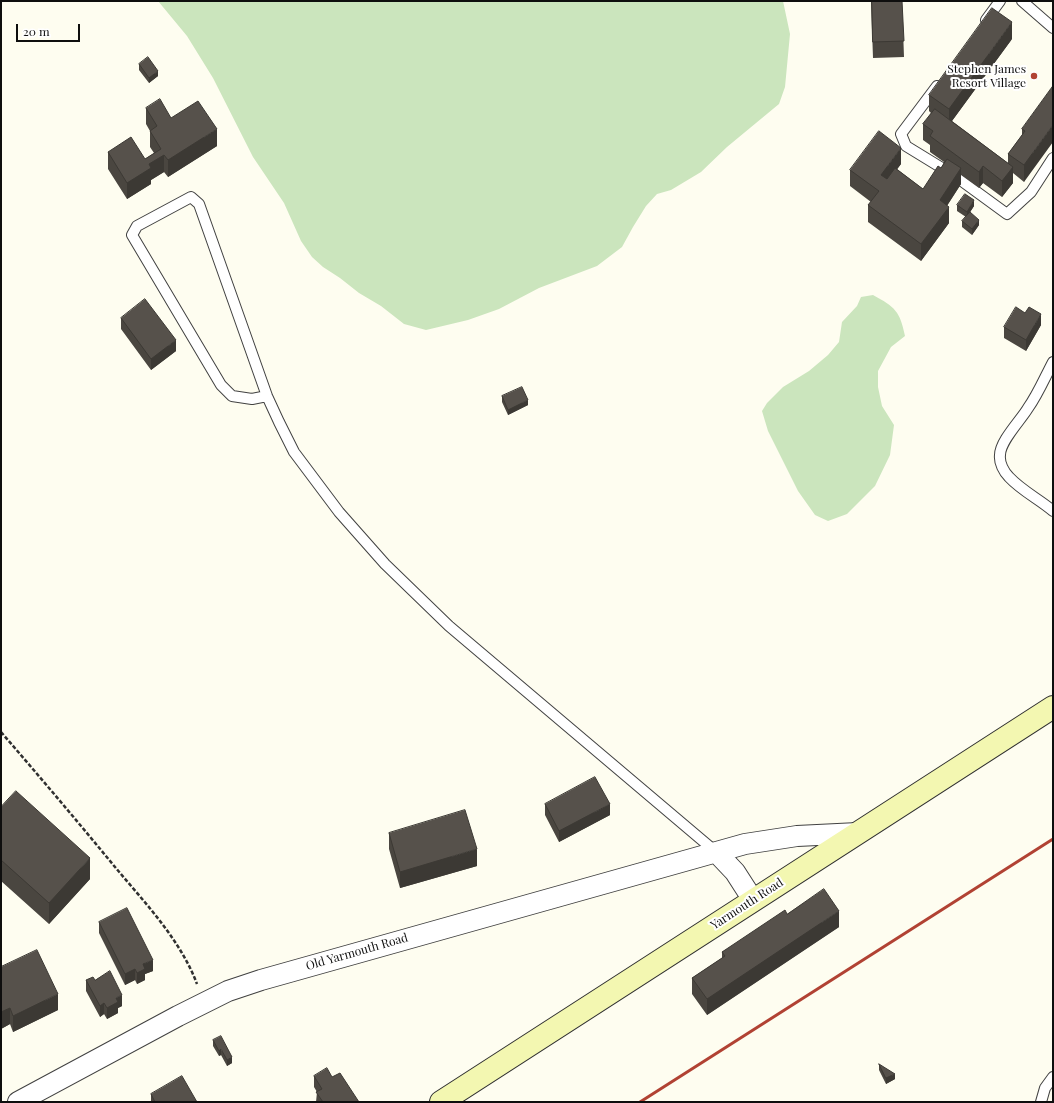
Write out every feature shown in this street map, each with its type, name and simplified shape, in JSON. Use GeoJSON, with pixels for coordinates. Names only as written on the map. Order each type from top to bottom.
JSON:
{"type":"FeatureCollection","features":[{"type":"Feature","properties":{"kind":"main road","name":"Yarmouth Road"},"geometry":{"type":"LineString","coordinates":[[441,1102],[1053,707]]}},
{"type":"Feature","properties":{"kind":"street","name":"Old Yarmouth Road"},"geometry":{"type":"LineString","coordinates":[[18,1102],[178,1016],[228,991],[290,971],[745,844],[797,836],[858,834]]}},
{"type":"Feature","properties":{"kind":"street"},"geometry":{"type":"LineString","coordinates":[[716,852],[735,872],[753,900]]}},
{"type":"Feature","properties":{"kind":"lane"},"geometry":{"type":"LineString","coordinates":[[981,26],[1000,1]]}},
{"type":"Feature","properties":{"kind":"lane"},"geometry":{"type":"LineString","coordinates":[[1022,1],[1053,28]]}},
{"type":"Feature","properties":{"kind":"lane"},"geometry":{"type":"LineString","coordinates":[[944,77],[901,134],[906,146],[955,176],[1007,214],[1031,192],[1053,158]]}},
{"type":"Feature","properties":{"kind":"lane"},"geometry":{"type":"LineString","coordinates":[[267,396],[252,399],[232,396],[221,385],[132,236],[137,226],[191,197],[198,204],[267,396],[294,452],[339,512],[385,564],[449,626],[716,852]]}},
{"type":"Feature","properties":{"kind":"lane"},"geometry":{"type":"LineString","coordinates":[[1053,362],[1028,408],[1006,439],[999,454],[1002,466],[1008,477],[1053,511]]}},
{"type":"Feature","properties":{"kind":"lane"},"geometry":{"type":"LineString","coordinates":[[1041,1102],[1045,1088],[1053,1076]]}},
{"type":"Feature","properties":{"kind":"path"},"geometry":{"type":"LineString","coordinates":[[1,732],[147,903],[175,943],[193,974],[204,1003]]}},
{"type":"Feature","properties":{"kind":"green space"},"geometry":{"type":"Polygon","coordinates":[[[158,1],[783,1],[790,34],[785,87],[779,104],[727,147],[701,172],[671,190],[657,194],[646,206],[622,247],[597,266],[539,288],[499,309],[468,320],[426,330],[404,324],[381,306],[359,293],[323,267],[312,257],[301,241],[284,203],[253,157],[213,78],[187,36],[158,1]]]}},
{"type":"Feature","properties":{"kind":"green space"},"geometry":{"type":"Polygon","coordinates":[[[873,295],[887,303],[895,311],[901,321],[905,336],[891,347],[878,371],[878,387],[882,406],[894,425],[890,455],[875,486],[847,514],[828,521],[815,515],[798,491],[768,431],[762,411],[767,403],[783,387],[809,371],[828,355],[839,342],[842,322],[857,306],[861,297],[873,295]]]}},
{"type":"Feature","properties":{"kind":"building"},"geometry":{"type":"Polygon","coordinates":[[[872,1],[902,1],[904,41],[873,42],[872,1]]]}},
{"type":"Feature","properties":{"kind":"building"},"geometry":{"type":"Polygon","coordinates":[[[992,8],[1012,22],[949,109],[929,95],[992,8]]]}},
{"type":"Feature","properties":{"kind":"building"},"geometry":{"type":"Polygon","coordinates":[[[148,57],[158,71],[149,78],[139,64],[148,57]]]}},
{"type":"Feature","properties":{"kind":"building"},"geometry":{"type":"Polygon","coordinates":[[[1053,86],[1053,125],[1024,165],[1008,154],[1025,131],[1022,129],[1053,86]]]}},
{"type":"Feature","properties":{"kind":"building"},"geometry":{"type":"Polygon","coordinates":[[[160,99],[171,118],[198,101],[217,129],[168,160],[164,155],[149,164],[151,168],[127,183],[108,152],[131,137],[145,159],[161,149],[150,131],[157,126],[146,108],[160,99]]]}},
{"type":"Feature","properties":{"kind":"building"},"geometry":{"type":"Polygon","coordinates":[[[935,109],[1013,167],[1002,181],[983,166],[979,172],[930,136],[933,131],[923,124],[935,109]]]}},
{"type":"Feature","properties":{"kind":"building"},"geometry":{"type":"Polygon","coordinates":[[[879,131],[901,148],[881,175],[887,179],[895,168],[923,189],[938,166],[941,168],[947,159],[961,168],[940,200],[949,207],[921,244],[868,205],[879,191],[850,170],[879,131]]]}},
{"type":"Feature","properties":{"kind":"building"},"geometry":{"type":"Polygon","coordinates":[[[965,194],[974,200],[967,212],[957,205],[965,194]]]}},
{"type":"Feature","properties":{"kind":"building"},"geometry":{"type":"Polygon","coordinates":[[[970,212],[979,220],[972,229],[962,221],[970,212]]]}},
{"type":"Feature","properties":{"kind":"building"},"geometry":{"type":"Polygon","coordinates":[[[145,299],[176,340],[151,359],[121,318],[145,299]]]}},
{"type":"Feature","properties":{"kind":"building"},"geometry":{"type":"Polygon","coordinates":[[[1016,307],[1025,313],[1029,307],[1041,314],[1026,340],[1004,327],[1016,307]]]}},
{"type":"Feature","properties":{"kind":"building"},"geometry":{"type":"Polygon","coordinates":[[[522,387],[528,400],[508,410],[502,396],[522,387]]]}},
{"type":"Feature","properties":{"kind":"building"},"geometry":{"type":"Polygon","coordinates":[[[595,777],[610,804],[559,831],[545,804],[595,777]]]}},
{"type":"Feature","properties":{"kind":"building"},"geometry":{"type":"Polygon","coordinates":[[[16,791],[90,858],[49,903],[1,860],[1,807],[16,791]]]}},
{"type":"Feature","properties":{"kind":"building"},"geometry":{"type":"Polygon","coordinates":[[[465,810],[477,849],[400,872],[389,833],[465,810]]]}},
{"type":"Feature","properties":{"kind":"building"},"geometry":{"type":"Polygon","coordinates":[[[824,889],[839,911],[707,999],[692,978],[725,956],[722,952],[785,910],[787,914],[824,889]]]}},
{"type":"Feature","properties":{"kind":"building"},"geometry":{"type":"Polygon","coordinates":[[[127,908],[153,960],[143,964],[145,969],[137,973],[135,969],[125,974],[99,922],[127,908]]]}},
{"type":"Feature","properties":{"kind":"building"},"geometry":{"type":"Polygon","coordinates":[[[37,950],[58,994],[13,1016],[10,1008],[1,1012],[1,967],[37,950]]]}},
{"type":"Feature","properties":{"kind":"building"},"geometry":{"type":"Polygon","coordinates":[[[110,971],[122,995],[116,998],[118,1002],[107,1008],[104,1003],[100,1006],[86,980],[93,977],[95,980],[110,971]]]}},
{"type":"Feature","properties":{"kind":"building"},"geometry":{"type":"Polygon","coordinates":[[[221,1036],[232,1057],[227,1060],[221,1049],[219,1051],[213,1040],[221,1036]]]}},
{"type":"Feature","properties":{"kind":"building"},"geometry":{"type":"Polygon","coordinates":[[[879,1064],[895,1074],[886,1078],[879,1064]]]}},
{"type":"Feature","properties":{"kind":"building"},"geometry":{"type":"Polygon","coordinates":[[[327,1068],[332,1077],[340,1073],[359,1102],[323,1102],[316,1092],[322,1089],[314,1076],[327,1068]]]}},
{"type":"Feature","properties":{"kind":"building"},"geometry":{"type":"Polygon","coordinates":[[[182,1076],[197,1102],[155,1102],[151,1094],[182,1076]]]}},
{"type":"Feature","properties":{"kind":"railway"},"geometry":{"type":"LineString","coordinates":[[640,1102],[1053,839]]}},
{"type":"Feature","properties":{"kind":"place","name":"Stephen James Resort Village"},"geometry":{"type":"Point","coordinates":[1034,76]}}]}
